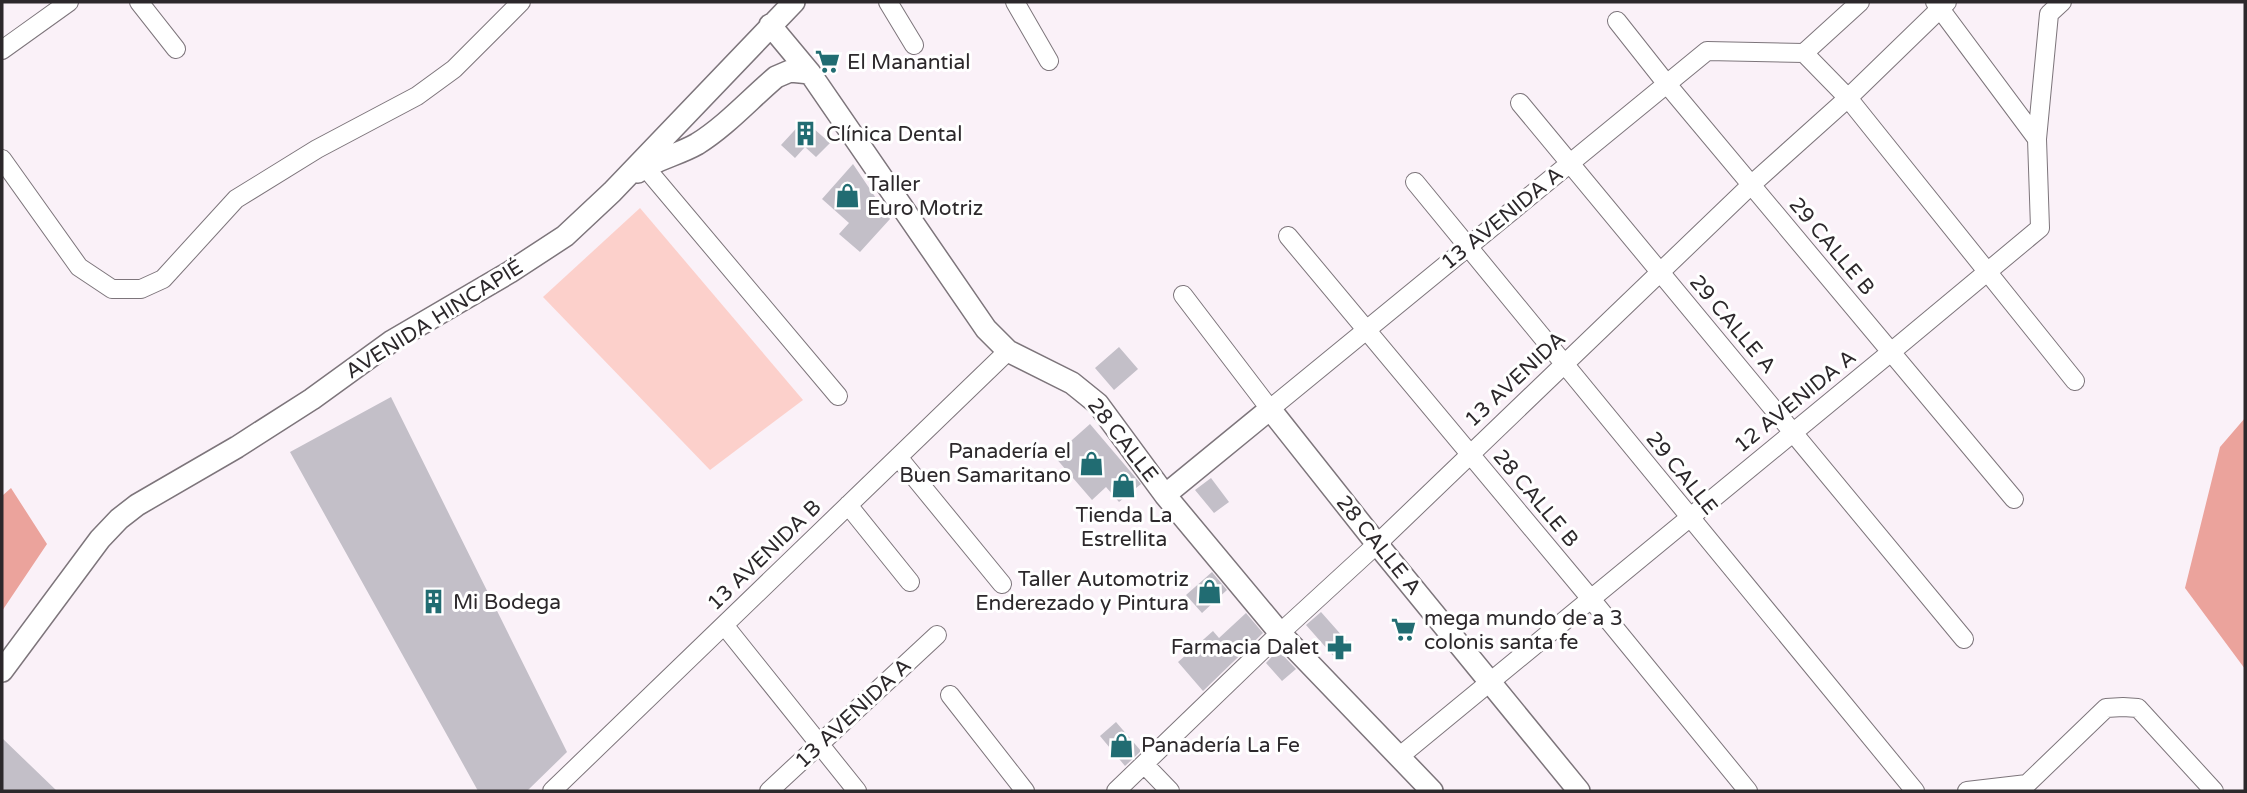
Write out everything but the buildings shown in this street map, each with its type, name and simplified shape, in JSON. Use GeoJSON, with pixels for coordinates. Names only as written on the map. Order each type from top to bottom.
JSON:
{"type":"FeatureCollection","features":[{"type":"Feature","properties":{"kind":"main road","name":"AVENIDA HINCAPIÉ"},"geometry":{"type":"LineString","coordinates":[[2,671],[100,539],[137,505],[284,417],[392,341],[510,272],[565,236],[615,189],[794,2]]}},
{"type":"Feature","properties":{"kind":"main road","name":"28 CALLE"},"geometry":{"type":"LineString","coordinates":[[770,25],[810,73],[986,329],[1008,351],[1072,383],[1098,404],[1165,495],[1280,633],[1432,791]]}},
{"type":"Feature","properties":{"kind":"main road"},"geometry":{"type":"LineString","coordinates":[[615,189],[645,167],[699,143],[776,77],[790,71],[810,73]]}},
{"type":"Feature","properties":{"kind":"main road","name":"13 AVENIDA A"},"geometry":{"type":"LineString","coordinates":[[1165,495],[1270,409]]}},
{"type":"Feature","properties":{"kind":"main road","name":"28 CALLE A"},"geometry":{"type":"LineString","coordinates":[[1270,409],[1579,791]]}},
{"type":"Feature","properties":{"kind":"street"},"geometry":{"type":"LineString","coordinates":[[2,50],[69,2]]}},
{"type":"Feature","properties":{"kind":"street"},"geometry":{"type":"LineString","coordinates":[[139,2],[176,49]]}},
{"type":"Feature","properties":{"kind":"street"},"geometry":{"type":"LineString","coordinates":[[2,159],[79,267],[112,289],[142,289],[163,279],[236,199],[317,149],[417,96],[454,69],[522,2]]}},
{"type":"Feature","properties":{"kind":"street"},"geometry":{"type":"LineString","coordinates":[[888,2],[914,46]]}},
{"type":"Feature","properties":{"kind":"street"},"geometry":{"type":"LineString","coordinates":[[1015,2],[1049,61]]}},
{"type":"Feature","properties":{"kind":"street"},"geometry":{"type":"LineString","coordinates":[[1860,2],[1804,53],[1848,98],[2075,381]]}},
{"type":"Feature","properties":{"kind":"street","name":"12 AVENIDA A"},"geometry":{"type":"LineString","coordinates":[[1399,756],[2040,228],[2037,139],[2049,15],[2062,2]]}},
{"type":"Feature","properties":{"kind":"street"},"geometry":{"type":"LineString","coordinates":[[1941,4],[2037,139]]}},
{"type":"Feature","properties":{"kind":"street","name":"13 AVENIDA"},"geometry":{"type":"LineString","coordinates":[[1116,791],[1751,185],[1848,98],[1941,4]]}},
{"type":"Feature","properties":{"kind":"street","name":"29 CALLE B"},"geometry":{"type":"LineString","coordinates":[[1617,21],[2014,499]]}},
{"type":"Feature","properties":{"kind":"street","name":"13 AVENIDA A"},"geometry":{"type":"LineString","coordinates":[[1270,409],[1707,51],[1804,53]]}},
{"type":"Feature","properties":{"kind":"street","name":"29 CALLE A"},"geometry":{"type":"LineString","coordinates":[[1520,103],[1964,639]]}},
{"type":"Feature","properties":{"kind":"street"},"geometry":{"type":"LineString","coordinates":[[645,167],[838,396]]}},
{"type":"Feature","properties":{"kind":"street","name":"29 CALLE"},"geometry":{"type":"LineString","coordinates":[[1415,182],[1915,791]]}},
{"type":"Feature","properties":{"kind":"street","name":"28 CALLE B"},"geometry":{"type":"LineString","coordinates":[[1287,236],[1748,791]]}},
{"type":"Feature","properties":{"kind":"street","name":"28 CALLE A"},"geometry":{"type":"LineString","coordinates":[[1183,295],[1270,409]]}},
{"type":"Feature","properties":{"kind":"street","name":"13 AVENIDA B"},"geometry":{"type":"LineString","coordinates":[[552,791],[1008,351]]}},
{"type":"Feature","properties":{"kind":"street"},"geometry":{"type":"LineString","coordinates":[[898,457],[1002,584]]}},
{"type":"Feature","properties":{"kind":"street"},"geometry":{"type":"LineString","coordinates":[[848,506],[910,582]]}},
{"type":"Feature","properties":{"kind":"street"},"geometry":{"type":"LineString","coordinates":[[724,625],[857,791]]}},
{"type":"Feature","properties":{"kind":"street","name":"13 AVENIDA A"},"geometry":{"type":"LineString","coordinates":[[769,791],[937,635]]}},
{"type":"Feature","properties":{"kind":"street"},"geometry":{"type":"LineString","coordinates":[[950,695],[1025,791]]}},
{"type":"Feature","properties":{"kind":"street"},"geometry":{"type":"LineString","coordinates":[[1967,791],[2031,788],[2106,708],[2138,708],[2214,791]]}},
{"type":"Feature","properties":{"kind":"street"},"geometry":{"type":"LineString","coordinates":[[1144,764],[1170,791]]}},
{"type":"Feature","properties":{"kind":"shaded area"},"geometry":{"type":"Polygon","coordinates":[[[640,208],[803,400],[710,470],[543,297],[640,208]]]}},
{"type":"Feature","properties":{"kind":"shaded area"},"geometry":{"type":"Polygon","coordinates":[[[2245,418],[2245,669],[2185,588],[2220,447],[2245,418]]]}},
{"type":"Feature","properties":{"kind":"shaded area"},"geometry":{"type":"Polygon","coordinates":[[[11,488],[47,544],[2,611],[2,496],[11,488]]]}},
{"type":"Feature","properties":{"kind":"place","name":"El Manantial"},"geometry":{"type":"Point","coordinates":[827,62]}},
{"type":"Feature","properties":{"kind":"place","name":"Clínica Dental"},"geometry":{"type":"Point","coordinates":[806,134]}},
{"type":"Feature","properties":{"kind":"place","name":"Taller Euro Motriz"},"geometry":{"type":"Point","coordinates":[847,196]}},
{"type":"Feature","properties":{"kind":"place","name":"Panadería el Buen Samaritano"},"geometry":{"type":"Point","coordinates":[1091,463]}},
{"type":"Feature","properties":{"kind":"place","name":"Tienda La Estrellita"},"geometry":{"type":"Point","coordinates":[1124,486]}},
{"type":"Feature","properties":{"kind":"place","name":"Taller Automotriz Enderezado y Pintura"},"geometry":{"type":"Point","coordinates":[1209,591]}},
{"type":"Feature","properties":{"kind":"place","name":"Mi Bodega"},"geometry":{"type":"Point","coordinates":[433,602]}},
{"type":"Feature","properties":{"kind":"place","name":"mega mundo de a 3 colonis santa fe"},"geometry":{"type":"Point","coordinates":[1404,630]}},
{"type":"Feature","properties":{"kind":"place","name":"Farmacia Dalet"},"geometry":{"type":"Point","coordinates":[1339,647]}},
{"type":"Feature","properties":{"kind":"place","name":"Panadería La Fe"},"geometry":{"type":"Point","coordinates":[1121,745]}}]}
